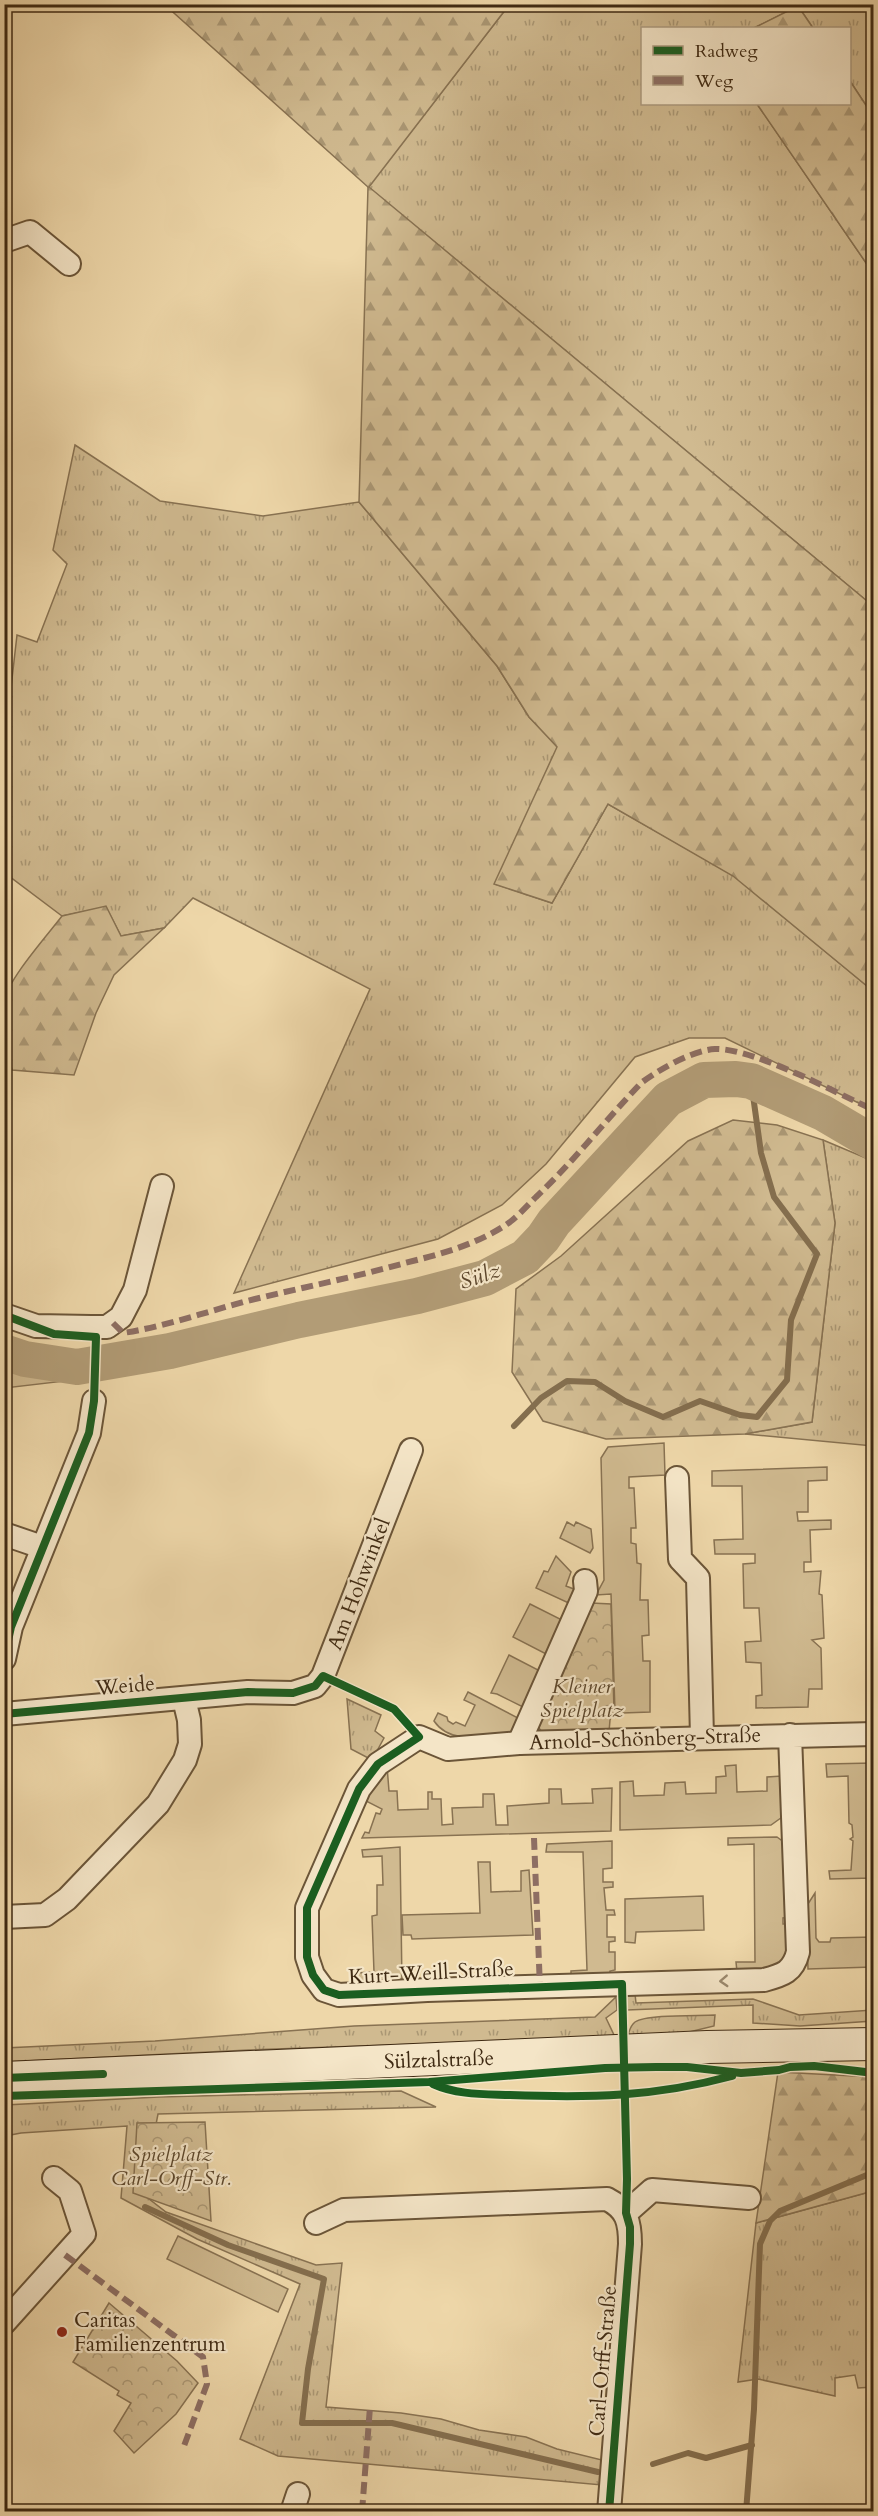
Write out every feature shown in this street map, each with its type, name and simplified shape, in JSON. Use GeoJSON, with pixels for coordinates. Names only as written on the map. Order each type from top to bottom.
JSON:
{"type":"FeatureCollection","features":[{"type":"Feature","properties":{"kind":"main road","name":"Sülztalstraße"},"geometry":{"type":"LineString","coordinates":[[4,2078],[656,2050],[873,2044]]}},
{"type":"Feature","properties":{"kind":"street"},"geometry":{"type":"LineString","coordinates":[[4,241],[30,232],[69,264]]}},
{"type":"Feature","properties":{"kind":"street"},"geometry":{"type":"LineString","coordinates":[[4,1315],[36,1326],[91,1327],[107,1327],[121,1317],[135,1290],[162,1186]]}},
{"type":"Feature","properties":{"kind":"street"},"geometry":{"type":"LineString","coordinates":[[4,1659],[11,1627],[89,1433],[94,1401]]}},
{"type":"Feature","properties":{"kind":"street","name":"Am Hohwinkel"},"geometry":{"type":"LineString","coordinates":[[248,1692],[293,1693],[315,1686],[323,1676],[411,1450]]}},
{"type":"Feature","properties":{"kind":"street"},"geometry":{"type":"LineString","coordinates":[[677,1478],[680,1559],[698,1578],[702,1737]]}},
{"type":"Feature","properties":{"kind":"street"},"geometry":{"type":"LineString","coordinates":[[4,1534],[42,1547]]}},
{"type":"Feature","properties":{"kind":"street"},"geometry":{"type":"LineString","coordinates":[[519,1743],[586,1591],[585,1581]]}},
{"type":"Feature","properties":{"kind":"street","name":"Weide"},"geometry":{"type":"LineString","coordinates":[[4,1714],[248,1692]]}},
{"type":"Feature","properties":{"kind":"street"},"geometry":{"type":"LineString","coordinates":[[4,1917],[45,1915],[67,1899],[158,1804],[185,1760],[190,1744],[189,1720],[184,1699]]}},
{"type":"Feature","properties":{"kind":"street","name":"Arnold-Schönberg-Straße"},"geometry":{"type":"LineString","coordinates":[[419,1737],[448,1749],[519,1743],[873,1734]]}},
{"type":"Feature","properties":{"kind":"street","name":"Kurt-Weill-Straße"},"geometry":{"type":"LineString","coordinates":[[419,1737],[378,1764],[359,1789],[307,1908],[307,1957],[313,1975],[324,1990],[339,1995],[742,1981],[764,1980],[790,1971],[798,1952],[790,1735]]}},
{"type":"Feature","properties":{"kind":"street"},"geometry":{"type":"LineString","coordinates":[[4,2323],[84,2234],[70,2192],[54,2178]]}},
{"type":"Feature","properties":{"kind":"street"},"geometry":{"type":"LineString","coordinates":[[316,2223],[344,2210],[572,2200],[607,2199],[626,2213],[652,2190],[749,2198]]}},
{"type":"Feature","properties":{"kind":"street","name":"Carl-Orff-Straße"},"geometry":{"type":"LineString","coordinates":[[609,2511],[630,2244],[630,2227],[626,2213]]}},
{"type":"Feature","properties":{"kind":"green space"},"geometry":{"type":"Polygon","coordinates":[[[165,5],[509,5],[369,187],[873,606],[873,991],[733,876],[608,804],[552,903],[494,884],[557,747],[529,717],[497,666],[359,502],[368,187],[165,5]]]}},
{"type":"Feature","properties":{"kind":"green space"},"geometry":{"type":"Polygon","coordinates":[[[509,5],[873,5],[873,116],[851,83],[851,27],[812,27],[798,6],[756,27],[641,27],[641,105],[758,105],[873,273],[873,606],[368,187],[509,5]]]}},
{"type":"Feature","properties":{"kind":"green space"},"geometry":{"type":"Polygon","coordinates":[[[798,6],[812,27],[756,27],[798,6]]]}},
{"type":"Feature","properties":{"kind":"green space"},"geometry":{"type":"Polygon","coordinates":[[[851,83],[873,116],[873,273],[758,105],[851,105],[851,83]]]}},
{"type":"Feature","properties":{"kind":"green space"},"geometry":{"type":"Polygon","coordinates":[[[75,445],[160,501],[263,516],[359,502],[497,666],[529,717],[558,747],[495,884],[552,903],[608,804],[733,875],[873,991],[873,1110],[725,1038],[689,1038],[635,1057],[546,1164],[502,1205],[438,1239],[234,1293],[370,989],[193,898],[164,928],[121,936],[106,907],[62,916],[5,873],[4,749],[17,635],[37,642],[67,564],[53,550],[75,445]]]}},
{"type":"Feature","properties":{"kind":"green space"},"geometry":{"type":"Polygon","coordinates":[[[106,906],[121,936],[164,928],[114,975],[96,1013],[74,1075],[12,1070],[3,1018],[4,1001],[13,981],[62,916],[106,906]]]}},
{"type":"Feature","properties":{"kind":"green space"},"geometry":{"type":"Polygon","coordinates":[[[733,1120],[777,1125],[823,1140],[835,1223],[812,1422],[745,1434],[606,1439],[543,1421],[512,1372],[516,1289],[561,1256],[688,1141],[733,1120]]]}},
{"type":"Feature","properties":{"kind":"green space"},"geometry":{"type":"Polygon","coordinates":[[[823,1140],[873,1161],[873,1446],[745,1434],[812,1422],[835,1223],[823,1140]]]}},
{"type":"Feature","properties":{"kind":"green space"},"geometry":{"type":"Polygon","coordinates":[[[5,1363],[58,1369],[65,1381],[5,1388],[5,1363]]]}},
{"type":"Feature","properties":{"kind":"green space"},"geometry":{"type":"Polygon","coordinates":[[[664,1443],[665,1475],[629,1477],[629,1488],[634,1488],[636,1528],[631,1528],[631,1543],[636,1544],[637,1563],[641,1564],[640,1600],[648,1600],[649,1635],[642,1636],[643,1661],[650,1661],[650,1712],[622,1713],[615,1711],[611,1594],[596,1595],[604,1580],[601,1458],[608,1447],[664,1443]]]}},
{"type":"Feature","properties":{"kind":"green space"},"geometry":{"type":"Polygon","coordinates":[[[827,1467],[827,1480],[808,1481],[808,1512],[797,1512],[798,1521],[831,1520],[831,1529],[810,1530],[811,1562],[804,1562],[804,1572],[821,1571],[819,1594],[822,1595],[824,1638],[812,1640],[821,1648],[822,1689],[809,1689],[808,1707],[756,1708],[756,1696],[762,1695],[761,1663],[746,1662],[745,1642],[761,1641],[759,1608],[744,1608],[743,1564],[755,1563],[755,1554],[715,1554],[714,1540],[743,1539],[742,1486],[712,1486],[712,1471],[827,1467]]]}},
{"type":"Feature","properties":{"kind":"green space"},"geometry":{"type":"Polygon","coordinates":[[[567,1522],[574,1526],[576,1522],[591,1529],[593,1548],[590,1553],[560,1538],[567,1522]]]}},
{"type":"Feature","properties":{"kind":"green space"},"geometry":{"type":"Polygon","coordinates":[[[556,1556],[571,1572],[566,1586],[579,1591],[573,1605],[536,1588],[544,1571],[548,1572],[556,1556]]]}},
{"type":"Feature","properties":{"kind":"green space","name":"Kleiner Spielplatz"},"geometry":{"type":"Polygon","coordinates":[[[591,1603],[611,1604],[614,1711],[610,1720],[609,1732],[543,1733],[538,1727],[591,1603]]]}},
{"type":"Feature","properties":{"kind":"green space"},"geometry":{"type":"Polygon","coordinates":[[[530,1604],[564,1621],[548,1655],[513,1637],[530,1604]]]}},
{"type":"Feature","properties":{"kind":"green space"},"geometry":{"type":"Polygon","coordinates":[[[509,1655],[542,1672],[525,1708],[491,1693],[509,1655]]]}},
{"type":"Feature","properties":{"kind":"green space"},"geometry":{"type":"Polygon","coordinates":[[[468,1692],[518,1718],[511,1733],[469,1737],[450,1734],[441,1729],[434,1721],[438,1713],[447,1717],[448,1721],[453,1724],[456,1722],[465,1726],[475,1705],[464,1700],[468,1692]]]}},
{"type":"Feature","properties":{"kind":"green space"},"geometry":{"type":"Polygon","coordinates":[[[347,1699],[381,1715],[375,1731],[384,1738],[372,1760],[351,1749],[347,1699]]]}},
{"type":"Feature","properties":{"kind":"green space"},"geometry":{"type":"Polygon","coordinates":[[[873,1763],[873,1878],[830,1879],[829,1871],[851,1870],[853,1841],[850,1839],[853,1837],[852,1825],[849,1823],[848,1776],[827,1777],[826,1764],[873,1763]]]}},
{"type":"Feature","properties":{"kind":"green space"},"geometry":{"type":"Polygon","coordinates":[[[736,1765],[737,1792],[767,1791],[767,1777],[782,1776],[785,1815],[771,1825],[620,1830],[620,1782],[633,1781],[634,1796],[664,1795],[665,1783],[685,1782],[686,1794],[716,1793],[716,1777],[726,1776],[725,1766],[736,1765]]]}},
{"type":"Feature","properties":{"kind":"green space"},"geometry":{"type":"Polygon","coordinates":[[[387,1766],[389,1791],[397,1791],[398,1810],[428,1809],[428,1792],[432,1792],[432,1799],[441,1799],[442,1825],[453,1824],[452,1808],[483,1807],[483,1794],[494,1794],[496,1825],[508,1825],[507,1806],[549,1803],[549,1789],[561,1789],[562,1804],[593,1803],[592,1789],[612,1788],[611,1831],[362,1838],[365,1832],[369,1833],[376,1813],[380,1814],[382,1809],[366,1801],[375,1781],[387,1766]]]}},
{"type":"Feature","properties":{"kind":"green space"},"geometry":{"type":"Polygon","coordinates":[[[777,1837],[785,1843],[790,1917],[783,1918],[783,1924],[790,1924],[790,1955],[775,1970],[737,1972],[736,1962],[755,1962],[754,1844],[728,1845],[728,1838],[777,1837]]]}},
{"type":"Feature","properties":{"kind":"green space"},"geometry":{"type":"Polygon","coordinates":[[[612,1841],[612,1868],[603,1869],[603,1882],[613,1882],[613,1887],[604,1888],[606,1910],[614,1910],[615,1915],[607,1915],[607,1937],[615,1937],[615,1941],[609,1942],[609,1952],[615,1952],[615,1970],[610,1971],[610,1977],[571,1978],[571,1971],[587,1970],[583,1852],[546,1852],[547,1844],[612,1841]]]}},
{"type":"Feature","properties":{"kind":"green space"},"geometry":{"type":"Polygon","coordinates":[[[400,1847],[402,1983],[356,1987],[355,1973],[374,1972],[372,1916],[377,1915],[377,1885],[383,1885],[382,1856],[363,1857],[362,1850],[400,1847]]]}},
{"type":"Feature","properties":{"kind":"green space"},"geometry":{"type":"Polygon","coordinates":[[[478,1862],[490,1862],[491,1892],[521,1891],[521,1871],[529,1870],[533,1935],[412,1939],[411,1935],[403,1935],[402,1915],[480,1913],[478,1862]]]}},
{"type":"Feature","properties":{"kind":"green space"},"geometry":{"type":"Polygon","coordinates":[[[815,1893],[816,1938],[819,1942],[830,1942],[831,1938],[873,1937],[873,1967],[808,1969],[806,1907],[815,1893]]]}},
{"type":"Feature","properties":{"kind":"green space"},"geometry":{"type":"Polygon","coordinates":[[[703,1896],[704,1930],[636,1932],[635,1943],[625,1942],[625,1899],[703,1896]]]}},
{"type":"Feature","properties":{"kind":"green space"},"geometry":{"type":"Polygon","coordinates":[[[626,1991],[635,1994],[636,2003],[753,1999],[799,2015],[873,2010],[873,2021],[800,2026],[753,2023],[753,2005],[627,2010],[626,1991]]]}},
{"type":"Feature","properties":{"kind":"green space"},"geometry":{"type":"Polygon","coordinates":[[[616,1997],[617,2010],[606,2018],[615,2037],[249,2050],[5,2062],[4,2048],[155,2041],[354,2026],[595,2017],[616,1997]]]}},
{"type":"Feature","properties":{"kind":"green space"},"geometry":{"type":"Polygon","coordinates":[[[715,2015],[714,2026],[685,2033],[628,2035],[633,2024],[641,2019],[715,2015]]]}},
{"type":"Feature","properties":{"kind":"green space"},"geometry":{"type":"Polygon","coordinates":[[[778,2072],[873,2077],[873,2191],[756,2223],[778,2072]]]}},
{"type":"Feature","properties":{"kind":"green space"},"geometry":{"type":"Polygon","coordinates":[[[401,2091],[436,2107],[158,2114],[150,2155],[135,2188],[166,2212],[316,2265],[342,2263],[326,2407],[401,2413],[441,2419],[479,2430],[526,2437],[557,2449],[602,2460],[602,2485],[278,2456],[240,2439],[300,2284],[197,2239],[121,2198],[127,2126],[5,2136],[5,2105],[159,2097],[401,2091]]]}},
{"type":"Feature","properties":{"kind":"green space","name":"Spielplatz Carl-Orff-Str."},"geometry":{"type":"Polygon","coordinates":[[[205,2122],[211,2221],[133,2193],[137,2123],[205,2122]]]}},
{"type":"Feature","properties":{"kind":"green space"},"geometry":{"type":"Polygon","coordinates":[[[873,2191],[873,2387],[858,2388],[855,2375],[835,2378],[835,2396],[758,2379],[738,2382],[756,2223],[873,2191]]]}},
{"type":"Feature","properties":{"kind":"green space"},"geometry":{"type":"Polygon","coordinates":[[[178,2236],[288,2289],[278,2312],[167,2259],[178,2236]]]}},
{"type":"Feature","properties":{"kind":"green space"},"geometry":{"type":"Polygon","coordinates":[[[109,2303],[177,2361],[198,2383],[176,2414],[134,2453],[114,2431],[131,2403],[117,2395],[119,2391],[73,2362],[109,2303]]]}},
{"type":"Feature","properties":{"kind":"waterway","name":"Sülz"},"geometry":{"type":"LineString","coordinates":[[4,1352],[25,1359],[77,1367],[170,1351],[299,1320],[417,1296],[485,1278],[525,1257],[554,1222],[668,1099],[704,1080],[751,1081],[823,1113],[874,1143]]}},
{"type":"Feature","properties":{"kind":"waterway"},"geometry":{"type":"LineString","coordinates":[[514,1426],[541,1398],[567,1381],[595,1382],[625,1401],[663,1417],[700,1401],[740,1415],[757,1417],[787,1380],[791,1320],[817,1254],[774,1197],[761,1153],[751,1081]]}},
{"type":"Feature","properties":{"kind":"waterway"},"geometry":{"type":"LineString","coordinates":[[746,2512],[754,2409],[760,2244],[770,2221],[780,2211],[874,2172]]}},
{"type":"Feature","properties":{"kind":"waterway"},"geometry":{"type":"LineString","coordinates":[[145,2207],[228,2245],[324,2279],[308,2369],[302,2423],[392,2423],[598,2472]]}},
{"type":"Feature","properties":{"kind":"waterway"},"geometry":{"type":"LineString","coordinates":[[653,2464],[688,2453],[706,2458],[752,2445]]}},
{"type":"Feature","properties":{"kind":"marked path"},"geometry":{"type":"LineString","coordinates":[[113,1323],[123,1333],[156,1326],[255,1299],[432,1256],[486,1236],[510,1222],[523,1210],[641,1083],[666,1067],[706,1050],[731,1051],[772,1063],[874,1110]]}},
{"type":"Feature","properties":{"kind":"marked path"},"geometry":{"type":"LineString","coordinates":[[534,1838],[540,1988]]}},
{"type":"Feature","properties":{"kind":"marked path"},"geometry":{"type":"LineString","coordinates":[[65,2255],[203,2357],[207,2384],[184,2446]]}},
{"type":"Feature","properties":{"kind":"marked path"},"geometry":{"type":"LineString","coordinates":[[362,2512],[370,2407]]}},
{"type":"Feature","properties":{"kind":"cycle path"},"geometry":{"type":"LineString","coordinates":[[4,1315],[54,1334],[96,1337],[94,1401],[89,1433],[11,1627],[4,1659]]}},
{"type":"Feature","properties":{"kind":"cycle path"},"geometry":{"type":"LineString","coordinates":[[4,1714],[248,1692],[293,1693],[315,1686],[323,1676],[394,1709],[419,1737],[378,1764],[359,1789],[307,1908],[307,1957],[313,1975],[324,1990],[339,1995],[622,1984],[626,2213],[630,2227],[630,2244],[609,2512]]}},
{"type":"Feature","properties":{"kind":"cycle path"},"geometry":{"type":"LineString","coordinates":[[4,2096],[429,2082],[605,2068],[687,2067],[741,2073],[814,2066],[874,2073]]}},
{"type":"Feature","properties":{"kind":"cycle path"},"geometry":{"type":"LineString","coordinates":[[4,2078],[103,2074]]}},
{"type":"Feature","properties":{"kind":"cycle path"},"geometry":{"type":"LineString","coordinates":[[433,2084],[461,2092],[481,2094],[595,2096],[649,2092],[732,2076]]}},
{"type":"Feature","properties":{"kind":"place","name":"Caritas Familienzentrum"},"geometry":{"type":"Point","coordinates":[62,2332]}}]}
